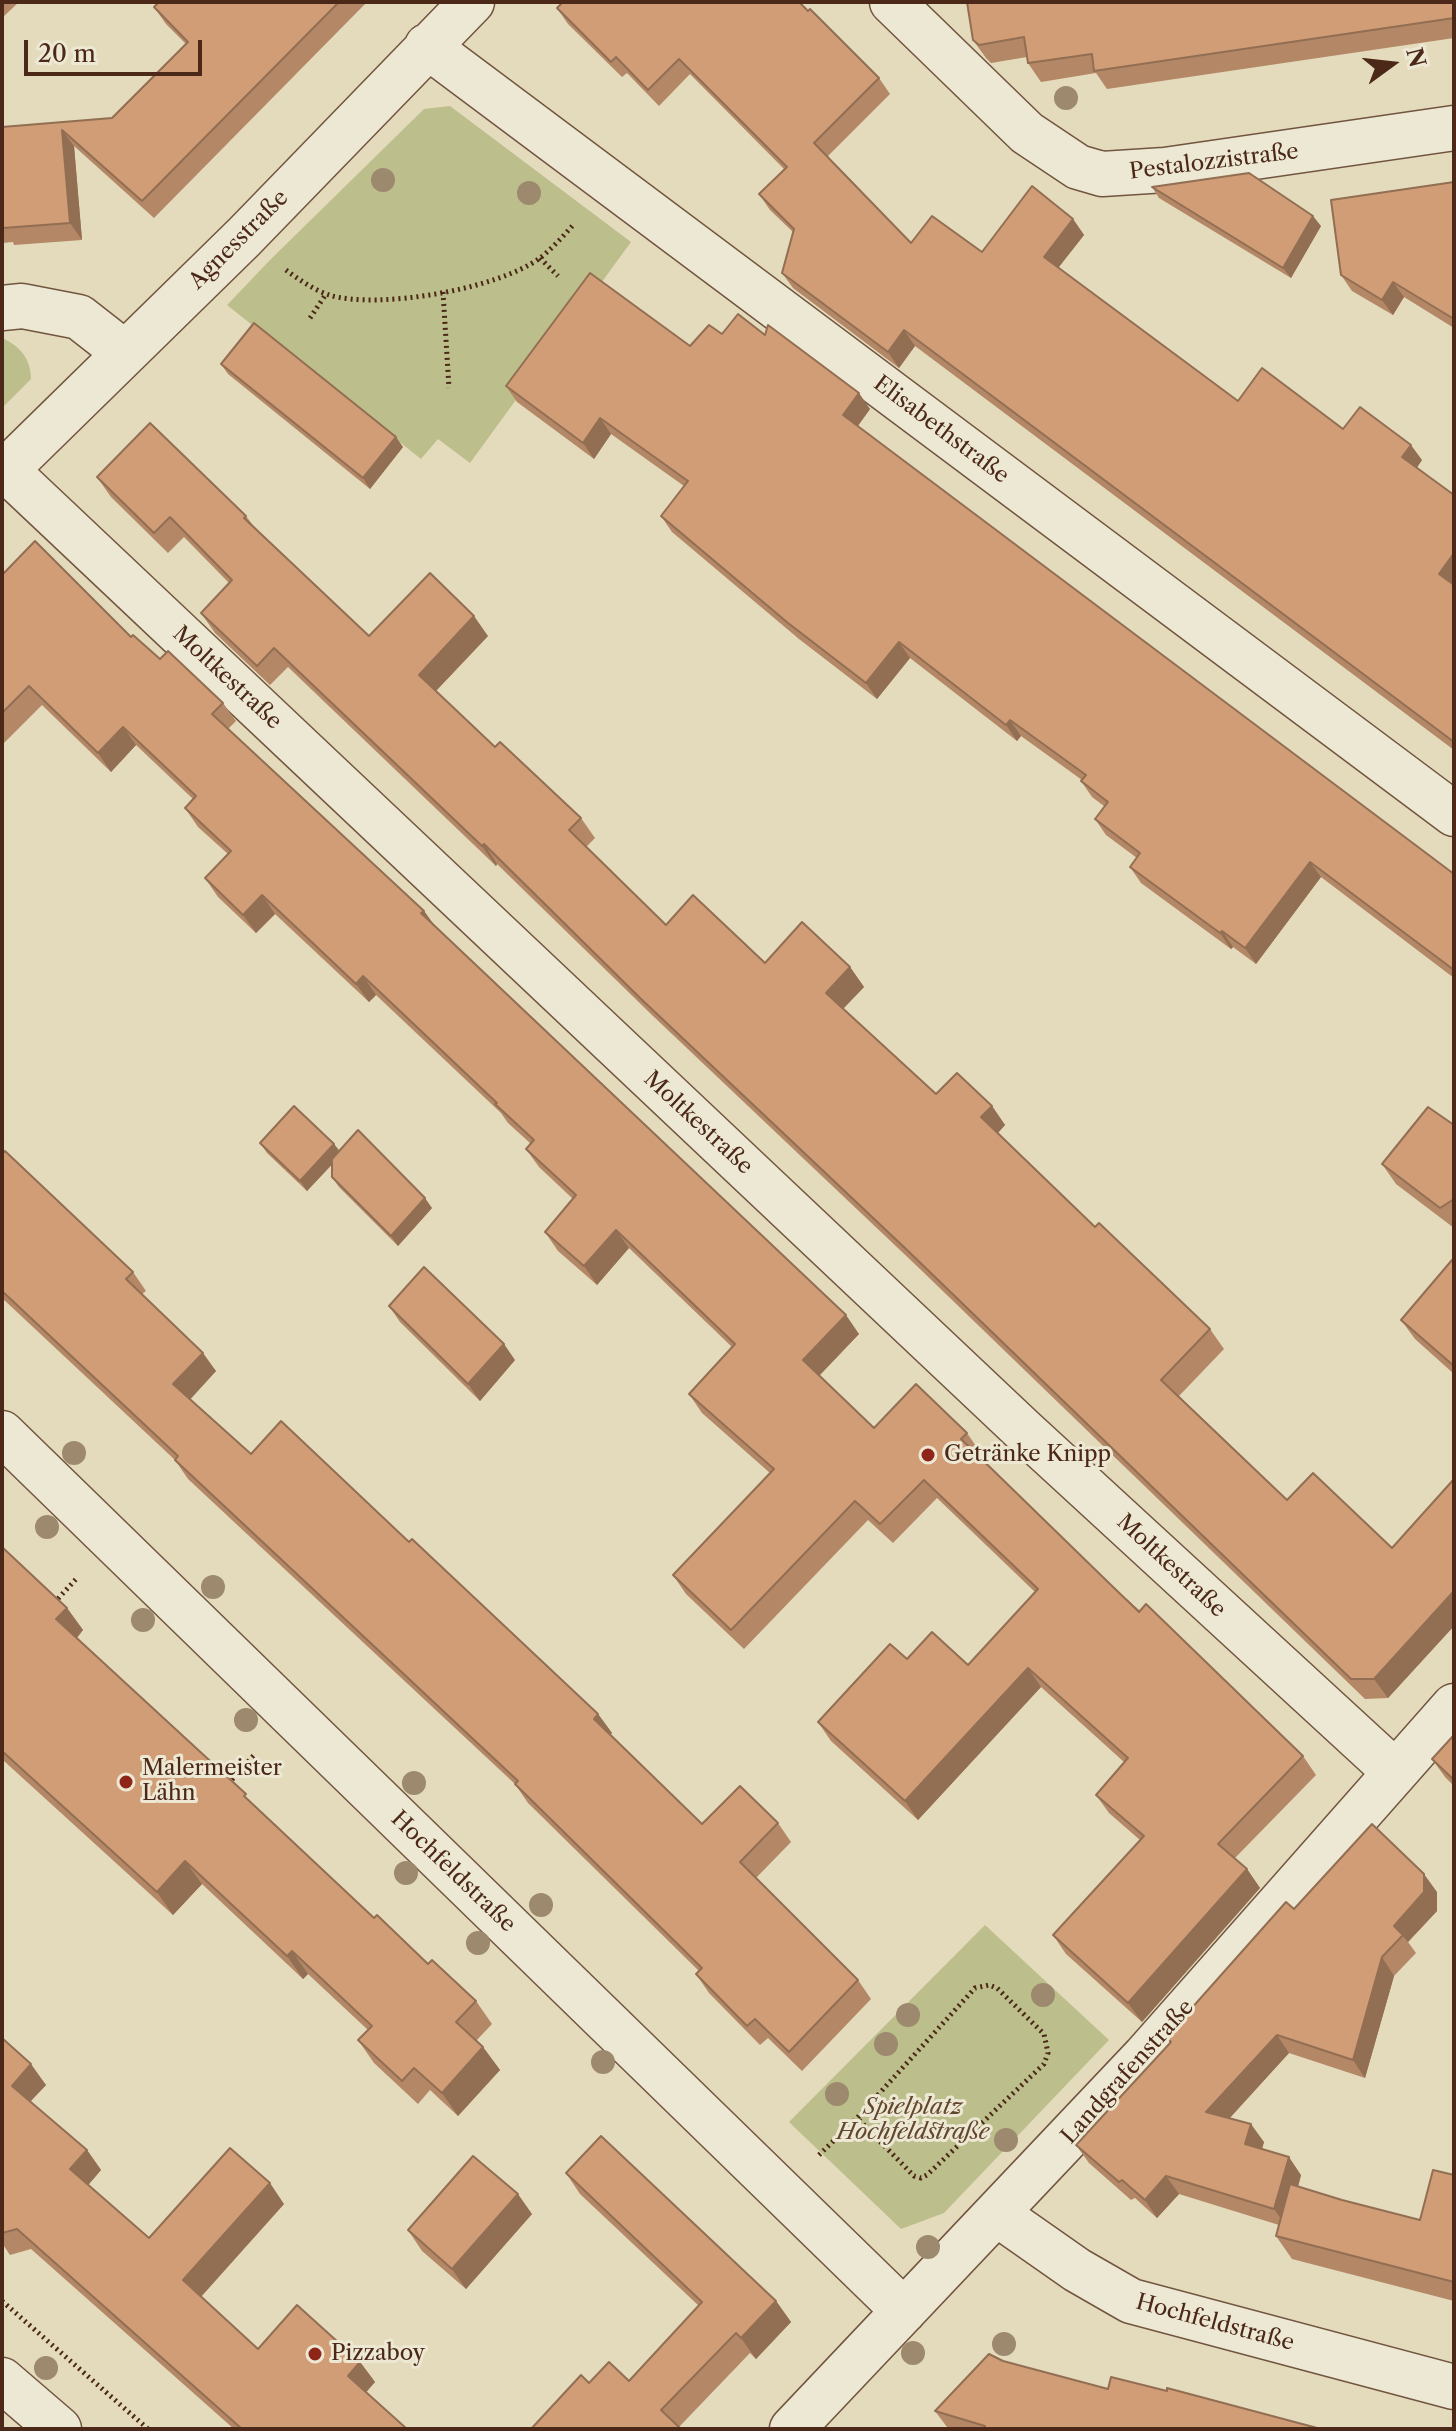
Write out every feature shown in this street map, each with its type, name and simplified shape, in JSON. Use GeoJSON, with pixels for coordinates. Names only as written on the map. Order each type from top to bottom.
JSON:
{"type":"FeatureCollection","features":[{"type":"Feature","properties":{"kind":"street","name":"Agnesstraße"},"geometry":{"type":"LineString","coordinates":[[4,472],[244,237],[472,2]]}},
{"type":"Feature","properties":{"kind":"street","name":"Pestalozzistraße"},"geometry":{"type":"LineString","coordinates":[[892,2],[1027,133],[1078,167],[1102,174],[1165,170],[1454,128]]}},
{"type":"Feature","properties":{"kind":"street","name":"Elisabethstraße"},"geometry":{"type":"LineString","coordinates":[[427,46],[1454,814]]}},
{"type":"Feature","properties":{"kind":"street"},"geometry":{"type":"LineString","coordinates":[[2,308],[22,306],[79,317],[125,353]]}},
{"type":"Feature","properties":{"kind":"street","name":"Moltkestraße"},"geometry":{"type":"LineString","coordinates":[[4,472],[1022,1429],[1394,1771]]}},
{"type":"Feature","properties":{"kind":"street","name":"Hochfeldstraße"},"geometry":{"type":"LineString","coordinates":[[2,1433],[904,2311]]}},
{"type":"Feature","properties":{"kind":"street","name":"Landgrafenstraße"},"geometry":{"type":"LineString","coordinates":[[792,2429],[1145,2056],[1454,1706]]}},
{"type":"Feature","properties":{"kind":"street","name":"Hochfeldstraße"},"geometry":{"type":"LineString","coordinates":[[997,2214],[1077,2270],[1131,2301],[1454,2387]]}},
{"type":"Feature","properties":{"kind":"street"},"geometry":{"type":"LineString","coordinates":[[2,2380],[59,2429]]}},
{"type":"Feature","properties":{"kind":"path"},"geometry":{"type":"LineString","coordinates":[[244,237],[294,276],[326,294],[387,300],[443,292],[492,280],[540,258],[579,219],[609,182]]}},
{"type":"Feature","properties":{"kind":"path"},"geometry":{"type":"LineString","coordinates":[[540,258],[558,276]]}},
{"type":"Feature","properties":{"kind":"path"},"geometry":{"type":"LineString","coordinates":[[443,292],[449,388]]}},
{"type":"Feature","properties":{"kind":"path"},"geometry":{"type":"LineString","coordinates":[[310,318],[326,294]]}},
{"type":"Feature","properties":{"kind":"path"},"geometry":{"type":"LineString","coordinates":[[54,1604],[65,1592]]}},
{"type":"Feature","properties":{"kind":"path"},"geometry":{"type":"LineString","coordinates":[[227,1785],[238,1772]]}},
{"type":"Feature","properties":{"kind":"path"},"geometry":{"type":"LineString","coordinates":[[782,2192],[857,2118],[975,1988],[989,1985],[997,1988],[1044,2034],[1048,2053],[1044,2064],[921,2178],[914,2176],[857,2118]]}},
{"type":"Feature","properties":{"kind":"path"},"geometry":{"type":"LineString","coordinates":[[2,2301],[148,2429]]}},
{"type":"Feature","properties":{"kind":"green space"},"geometry":{"type":"Polygon","coordinates":[[[450,106],[631,242],[470,463],[438,439],[421,459],[227,305],[424,109],[450,106]]]}},
{"type":"Feature","properties":{"kind":"green space"},"geometry":{"type":"Polygon","coordinates":[[[2,338],[23,354],[31,379],[2,408],[2,338]]]}},
{"type":"Feature","properties":{"kind":"green space","name":"Spielplatz Hochfeldstraße"},"geometry":{"type":"Polygon","coordinates":[[[985,1925],[1109,2040],[944,2213],[901,2229],[789,2122],[985,1925]]]}},
{"type":"Feature","properties":{"kind":"building"},"geometry":{"type":"Polygon","coordinates":[[[159,2],[339,2],[142,201],[62,130],[70,223],[3,228],[2,127],[112,118],[188,42],[154,7],[159,2]]]}},
{"type":"Feature","properties":{"kind":"building"},"geometry":{"type":"Polygon","coordinates":[[[563,2],[799,2],[808,11],[810,9],[879,78],[814,143],[911,243],[932,216],[982,252],[1032,186],[1073,219],[1044,257],[1238,401],[1262,368],[1343,429],[1360,407],[1411,445],[1402,457],[1454,495],[1454,553],[1439,574],[1454,585],[1454,742],[904,330],[888,352],[782,273],[794,229],[759,194],[787,167],[679,59],[648,90],[616,57],[611,62],[557,8],[563,2]]]}},
{"type":"Feature","properties":{"kind":"building"},"geometry":{"type":"Polygon","coordinates":[[[967,2],[1454,2],[1454,18],[1094,71],[1092,54],[1028,63],[1024,37],[979,45],[973,40],[967,2]]]}},
{"type":"Feature","properties":{"kind":"building"},"geometry":{"type":"Polygon","coordinates":[[[1249,173],[1313,216],[1283,268],[1152,187],[1249,173]]]}},
{"type":"Feature","properties":{"kind":"building"},"geometry":{"type":"Polygon","coordinates":[[[1454,182],[1454,319],[1393,282],[1382,300],[1341,275],[1331,200],[1454,182]]]}},
{"type":"Feature","properties":{"kind":"building"},"geometry":{"type":"Polygon","coordinates":[[[590,273],[690,346],[709,325],[722,334],[738,314],[765,335],[768,325],[859,393],[843,415],[1454,874],[1454,970],[1310,862],[1245,948],[1130,867],[1140,853],[1095,819],[1108,802],[1081,781],[1086,775],[1010,720],[1006,725],[899,642],[866,683],[788,623],[661,516],[688,481],[600,418],[583,443],[506,386],[590,273]]]}},
{"type":"Feature","properties":{"kind":"building"},"geometry":{"type":"Polygon","coordinates":[[[254,323],[396,437],[363,478],[221,364],[254,323]]]}},
{"type":"Feature","properties":{"kind":"building"},"geometry":{"type":"Polygon","coordinates":[[[150,423],[246,516],[244,518],[369,636],[430,573],[474,616],[419,675],[495,747],[500,742],[581,818],[569,830],[666,925],[693,895],[765,963],[802,922],[850,967],[826,993],[936,1094],[957,1073],[992,1106],[981,1117],[1095,1227],[1099,1223],[1210,1329],[1161,1380],[1287,1500],[1313,1473],[1392,1548],[1454,1479],[1454,1591],[1374,1679],[1351,1679],[906,1249],[639,997],[484,844],[482,846],[274,648],[257,666],[201,613],[232,580],[170,517],[154,533],[97,477],[150,423]]]}},
{"type":"Feature","properties":{"kind":"building"},"geometry":{"type":"Polygon","coordinates":[[[35,541],[131,637],[133,635],[160,659],[168,651],[223,703],[212,714],[424,911],[421,913],[846,1315],[803,1360],[874,1428],[916,1384],[967,1433],[961,1439],[1139,1612],[1146,1604],[1303,1756],[1218,1844],[1247,1869],[1128,2003],[1053,1935],[1144,1836],[1096,1795],[1128,1758],[1028,1668],[905,1801],[818,1722],[890,1644],[907,1659],[932,1632],[968,1665],[1038,1589],[924,1480],[880,1524],[855,1501],[731,1630],[673,1575],[774,1469],[689,1394],[735,1344],[616,1230],[584,1266],[545,1232],[576,1195],[526,1149],[534,1140],[363,976],[356,984],[262,895],[243,915],[205,878],[231,851],[185,808],[196,796],[123,727],[98,753],[29,686],[2,713],[2,575],[35,541]]]}},
{"type":"Feature","properties":{"kind":"building"},"geometry":{"type":"Polygon","coordinates":[[[294,1106],[334,1144],[300,1181],[260,1143],[294,1106]]]}},
{"type":"Feature","properties":{"kind":"building"},"geometry":{"type":"Polygon","coordinates":[[[1428,1107],[1454,1125],[1454,1199],[1440,1208],[1382,1164],[1428,1107]]]}},
{"type":"Feature","properties":{"kind":"building"},"geometry":{"type":"Polygon","coordinates":[[[358,1130],[425,1198],[391,1236],[332,1177],[332,1159],[358,1130]]]}},
{"type":"Feature","properties":{"kind":"building"},"geometry":{"type":"Polygon","coordinates":[[[5,1151],[133,1272],[126,1279],[203,1353],[173,1384],[251,1454],[281,1421],[598,1714],[594,1719],[702,1824],[740,1786],[778,1823],[740,1862],[858,1980],[789,2052],[755,2019],[747,2026],[696,1974],[702,1968],[515,1784],[518,1781],[175,1460],[178,1456],[2,1291],[2,1154],[5,1151]]]}},
{"type":"Feature","properties":{"kind":"building"},"geometry":{"type":"Polygon","coordinates":[[[1452,1260],[1454,1262],[1454,1366],[1401,1320],[1452,1260]]]}},
{"type":"Feature","properties":{"kind":"building"},"geometry":{"type":"Polygon","coordinates":[[[424,1267],[504,1344],[468,1384],[389,1306],[424,1267]]]}},
{"type":"Feature","properties":{"kind":"building"},"geometry":{"type":"Polygon","coordinates":[[[2,1547],[67,1608],[56,1619],[246,1794],[244,1796],[374,1918],[377,1915],[428,1964],[432,1960],[476,2001],[456,2022],[483,2047],[442,2093],[414,2068],[402,2081],[358,2040],[372,2026],[292,1951],[287,1956],[185,1861],[157,1892],[2,1751],[2,1547]]]}},
{"type":"Feature","properties":{"kind":"building"},"geometry":{"type":"Polygon","coordinates":[[[1454,1735],[1454,1780],[1432,1759],[1454,1735]]]}},
{"type":"Feature","properties":{"kind":"building"},"geometry":{"type":"Polygon","coordinates":[[[1372,1824],[1424,1874],[1424,1892],[1394,1926],[1403,1935],[1382,1957],[1353,2060],[1277,2035],[1206,2112],[1251,2124],[1245,2144],[1289,2157],[1274,2209],[1166,2176],[1145,2200],[1076,2145],[1171,2042],[1166,2037],[1286,1902],[1294,1909],[1372,1824]]]}},
{"type":"Feature","properties":{"kind":"building"},"geometry":{"type":"Polygon","coordinates":[[[2,2038],[31,2064],[12,2086],[87,2150],[70,2169],[149,2238],[230,2148],[270,2183],[183,2280],[258,2349],[297,2305],[360,2362],[348,2376],[407,2429],[242,2429],[17,2229],[2,2233],[2,2038]]]}},
{"type":"Feature","properties":{"kind":"building"},"geometry":{"type":"Polygon","coordinates":[[[601,2136],[776,2301],[741,2338],[736,2333],[661,2410],[681,2429],[531,2429],[581,2375],[589,2383],[609,2362],[629,2381],[702,2302],[566,2173],[601,2136]]]}},
{"type":"Feature","properties":{"kind":"building"},"geometry":{"type":"Polygon","coordinates":[[[473,2156],[518,2194],[452,2269],[408,2230],[473,2156]]]}},
{"type":"Feature","properties":{"kind":"building"},"geometry":{"type":"Polygon","coordinates":[[[1433,2170],[1454,2175],[1454,2282],[1276,2236],[1290,2184],[1420,2220],[1433,2170]]]}},
{"type":"Feature","properties":{"kind":"building"},"geometry":{"type":"Polygon","coordinates":[[[989,2354],[1003,2361],[1108,2389],[1111,2377],[1167,2391],[1167,2388],[1321,2429],[985,2429],[985,2426],[935,2411],[989,2354]]]}},
{"type":"Feature","properties":{"kind":"place","name":"Getränke Knipp"},"geometry":{"type":"Point","coordinates":[928,1455]}},
{"type":"Feature","properties":{"kind":"place","name":"Malermeister Lähn"},"geometry":{"type":"Point","coordinates":[126,1782]}},
{"type":"Feature","properties":{"kind":"place","name":"Pizzaboy"},"geometry":{"type":"Point","coordinates":[315,2354]}}]}
